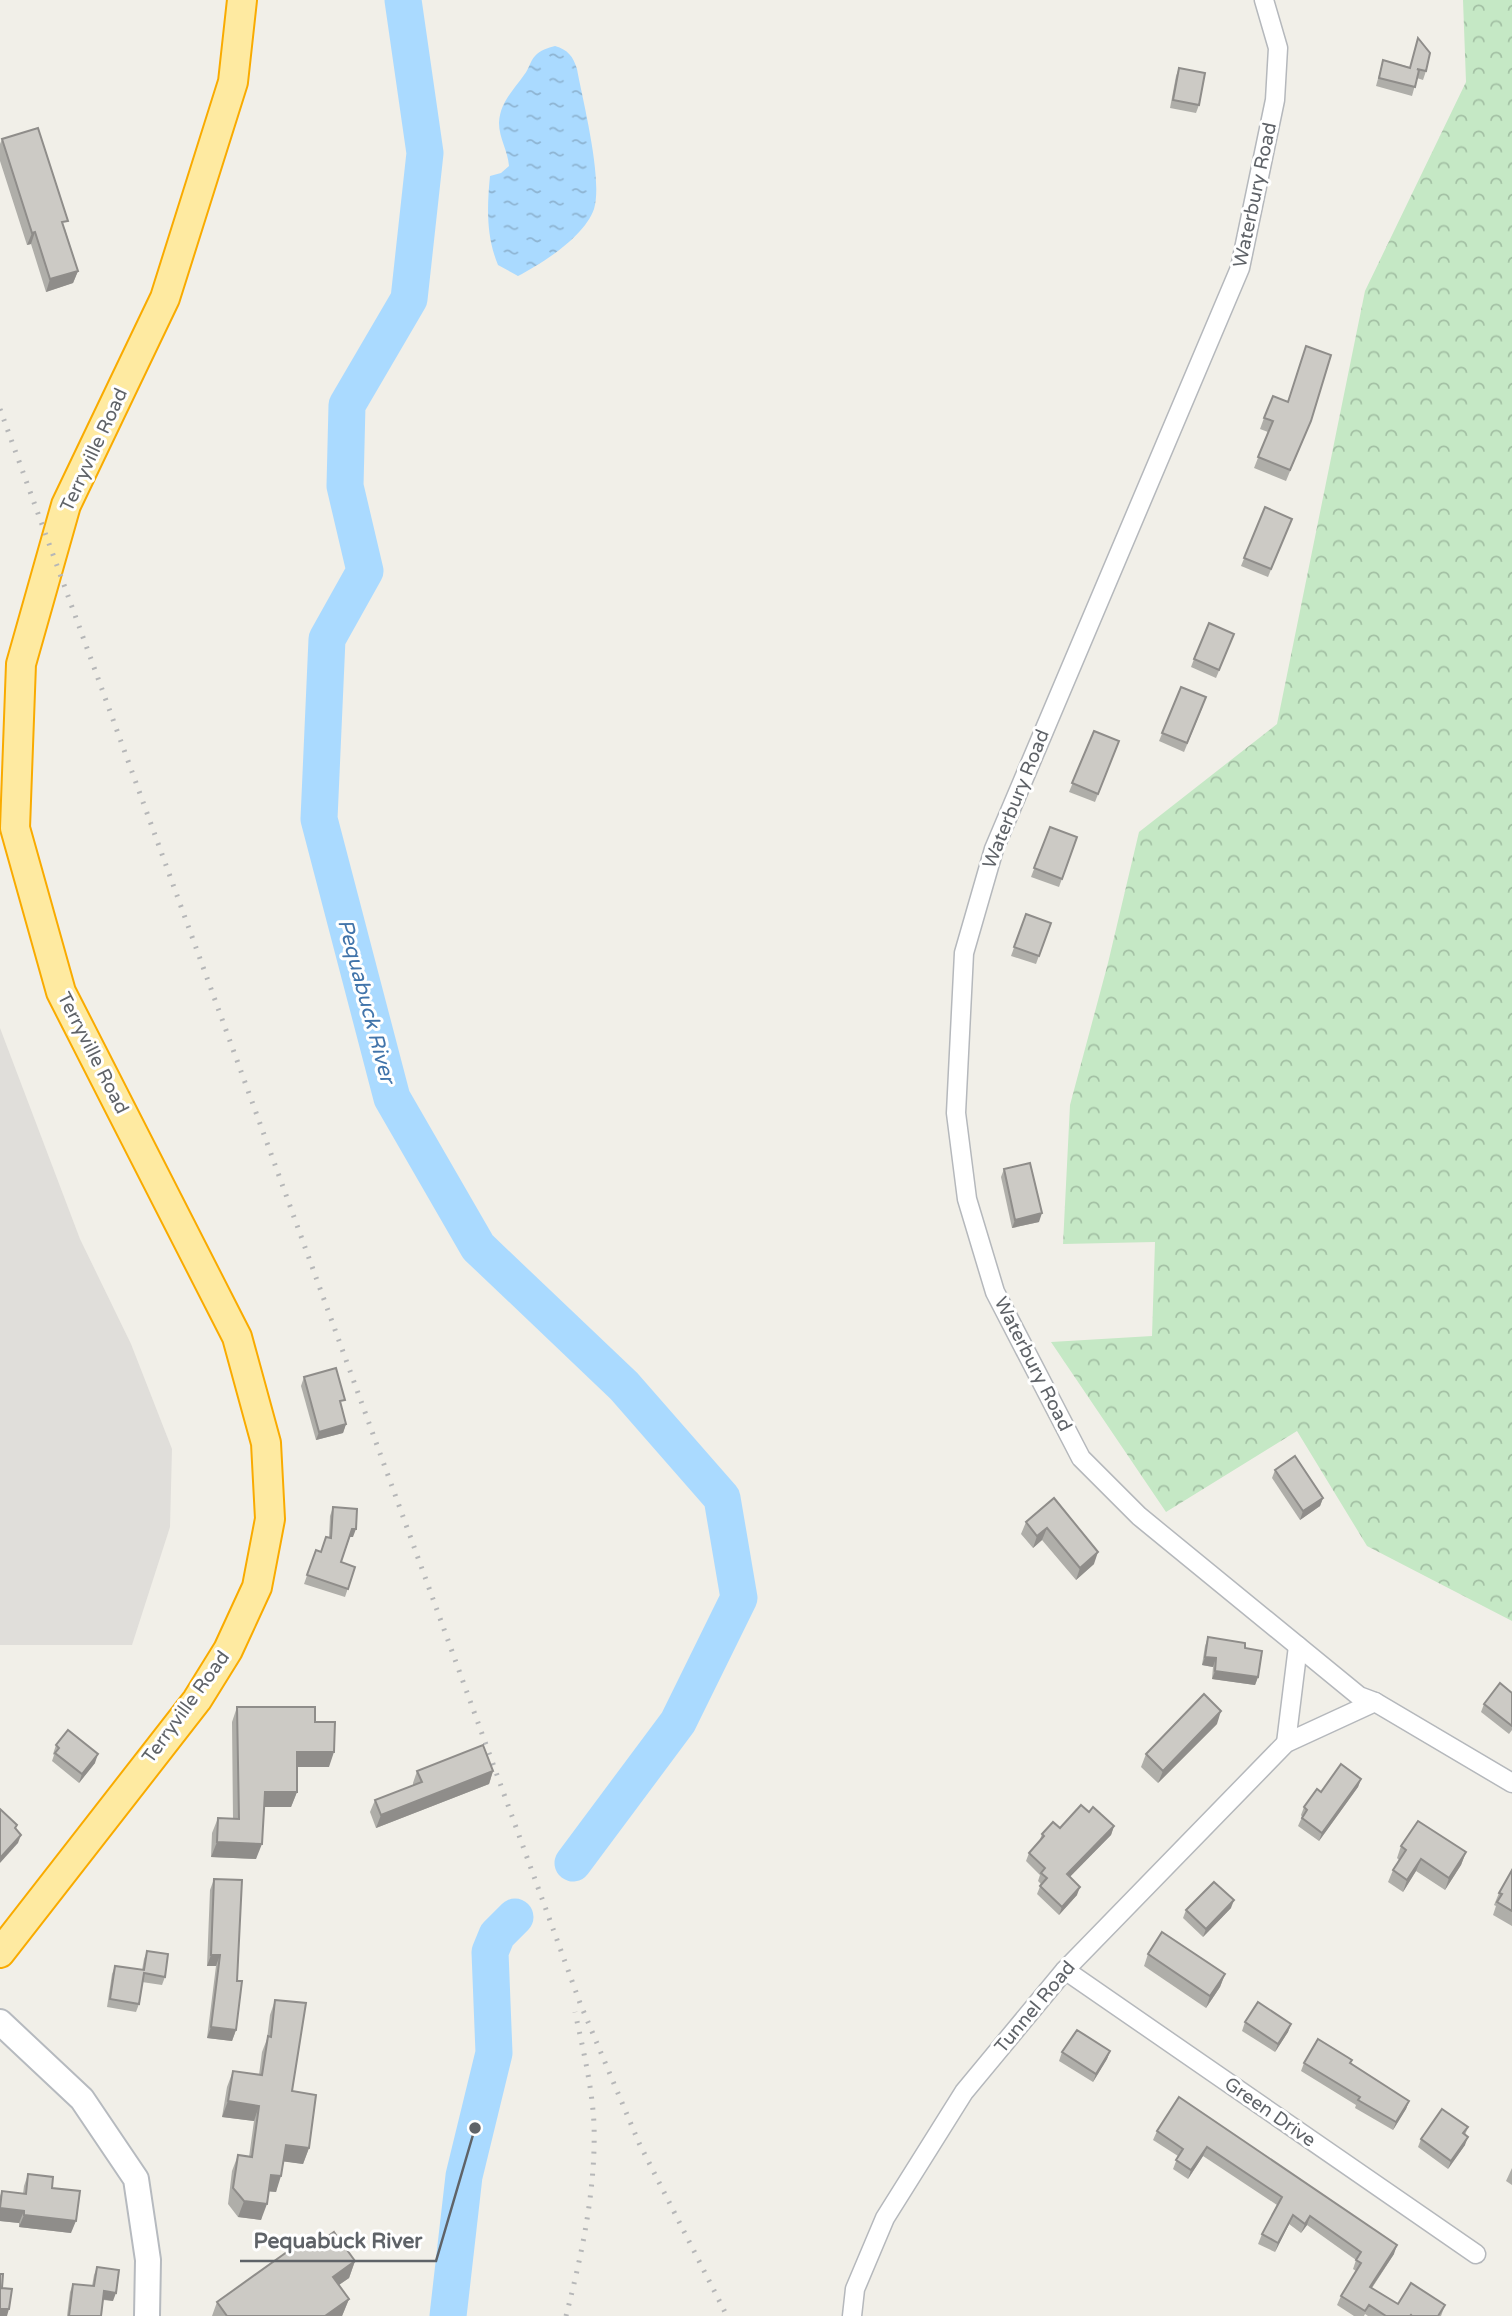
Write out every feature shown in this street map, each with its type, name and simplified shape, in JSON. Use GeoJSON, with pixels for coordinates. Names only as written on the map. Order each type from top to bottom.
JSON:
{"type":"FeatureCollection","features":[{"type":"Feature","properties":{"kind":"highway","name":"Terryville Road"},"geometry":{"type":"LineString","coordinates":[[0,1953],[197,1700],[228,1650],[257,1587],[270,1519],[266,1443],[237,1337],[61,992],[15,828],[21,664],[66,505],[165,298],[233,82],[242,0]]}},
{"type":"Feature","properties":{"kind":"main road"},"geometry":{"type":"LineString","coordinates":[[0,2022],[82,2099],[136,2179],[148,2260],[147,2316]]}},
{"type":"Feature","properties":{"kind":"street","name":"Waterbury Road"},"geometry":{"type":"LineString","coordinates":[[1264,0],[1278,48],[1275,100],[1240,268],[993,849],[964,953],[956,1113],[967,1199],[995,1292],[1081,1458],[1139,1516],[1367,1699],[1512,1783]]}},
{"type":"Feature","properties":{"kind":"street"},"geometry":{"type":"LineString","coordinates":[[1286,1743],[1298,1646]]}},
{"type":"Feature","properties":{"kind":"street","name":"Tunnel Road"},"geometry":{"type":"LineString","coordinates":[[852,2316],[855,2289],[886,2218],[964,2092],[1065,1970],[1286,1743],[1367,1699]]}},
{"type":"Feature","properties":{"kind":"street","name":"Green Drive"},"geometry":{"type":"LineString","coordinates":[[1065,1970],[1476,2254]]}},
{"type":"Feature","properties":{"kind":"shaded area"},"geometry":{"type":"Polygon","coordinates":[[[0,1028],[80,1239],[131,1344],[172,1449],[170,1527],[132,1645],[0,1645],[0,1028]]]}},
{"type":"Feature","properties":{"kind":"green space"},"geometry":{"type":"Polygon","coordinates":[[[1463,0],[1512,0],[1512,1621],[1367,1546],[1297,1431],[1166,1512],[1051,1342],[1152,1336],[1155,1242],[1063,1244],[1070,1105],[1139,832],[1277,724],[1365,291],[1466,82],[1463,0]]]}},
{"type":"Feature","properties":{"kind":"water"},"geometry":{"type":"Polygon","coordinates":[[[555,46],[569,54],[577,69],[594,160],[594,209],[572,239],[518,276],[498,265],[494,254],[488,221],[490,176],[501,173],[509,166],[499,129],[504,103],[535,56],[555,46]]]}},
{"type":"Feature","properties":{"kind":"building"},"geometry":{"type":"Polygon","coordinates":[[[1418,38],[1430,53],[1426,71],[1417,69],[1415,87],[1379,78],[1383,60],[1410,68],[1418,38]]]}},
{"type":"Feature","properties":{"kind":"building"},"geometry":{"type":"Polygon","coordinates":[[[1179,68],[1205,73],[1199,105],[1173,100],[1179,68]]]}},
{"type":"Feature","properties":{"kind":"building"},"geometry":{"type":"Polygon","coordinates":[[[38,128],[68,221],[62,222],[78,271],[50,279],[35,232],[32,233],[2,139],[38,128]]]}},
{"type":"Feature","properties":{"kind":"building"},"geometry":{"type":"Polygon","coordinates":[[[1306,346],[1331,355],[1311,421],[1290,470],[1258,457],[1273,421],[1264,418],[1273,396],[1288,402],[1306,346]]]}},
{"type":"Feature","properties":{"kind":"building"},"geometry":{"type":"Polygon","coordinates":[[[1265,507],[1292,519],[1271,569],[1244,558],[1265,507]]]}},
{"type":"Feature","properties":{"kind":"building"},"geometry":{"type":"Polygon","coordinates":[[[1209,623],[1234,634],[1219,670],[1194,659],[1209,623]]]}},
{"type":"Feature","properties":{"kind":"building"},"geometry":{"type":"Polygon","coordinates":[[[1181,687],[1206,697],[1187,743],[1162,733],[1181,687]]]}},
{"type":"Feature","properties":{"kind":"building"},"geometry":{"type":"Polygon","coordinates":[[[1094,731],[1119,741],[1098,794],[1072,783],[1094,731]]]}},
{"type":"Feature","properties":{"kind":"building"},"geometry":{"type":"Polygon","coordinates":[[[1050,827],[1077,837],[1062,879],[1034,868],[1050,827]]]}},
{"type":"Feature","properties":{"kind":"building"},"geometry":{"type":"Polygon","coordinates":[[[1026,914],[1051,923],[1039,956],[1014,947],[1026,914]]]}},
{"type":"Feature","properties":{"kind":"building"},"geometry":{"type":"Polygon","coordinates":[[[1030,1163],[1042,1213],[1015,1220],[1004,1169],[1030,1163]]]}},
{"type":"Feature","properties":{"kind":"building"},"geometry":{"type":"Polygon","coordinates":[[[336,1368],[345,1400],[340,1401],[346,1424],[319,1432],[304,1377],[336,1368]]]}},
{"type":"Feature","properties":{"kind":"building"},"geometry":{"type":"Polygon","coordinates":[[[1295,1456],[1323,1498],[1303,1511],[1275,1470],[1295,1456]]]}},
{"type":"Feature","properties":{"kind":"building"},"geometry":{"type":"Polygon","coordinates":[[[1054,1498],[1098,1552],[1080,1568],[1047,1528],[1037,1536],[1026,1522],[1054,1498]]]}},
{"type":"Feature","properties":{"kind":"building"},"geometry":{"type":"Polygon","coordinates":[[[333,1507],[357,1509],[356,1529],[352,1529],[341,1562],[355,1567],[348,1589],[307,1575],[316,1550],[321,1552],[326,1537],[331,1538],[333,1507]]]}},
{"type":"Feature","properties":{"kind":"building"},"geometry":{"type":"Polygon","coordinates":[[[1208,1637],[1245,1643],[1245,1648],[1262,1651],[1258,1677],[1215,1671],[1216,1658],[1205,1657],[1208,1637]]]}},
{"type":"Feature","properties":{"kind":"building"},"geometry":{"type":"Polygon","coordinates":[[[1500,1683],[1512,1693],[1512,1726],[1484,1704],[1500,1683]]]}},
{"type":"Feature","properties":{"kind":"building"},"geometry":{"type":"Polygon","coordinates":[[[1204,1694],[1221,1711],[1163,1771],[1146,1754],[1204,1694]]]}},
{"type":"Feature","properties":{"kind":"building"},"geometry":{"type":"Polygon","coordinates":[[[237,1707],[315,1707],[315,1722],[335,1722],[334,1752],[297,1752],[297,1792],[265,1792],[262,1844],[217,1842],[218,1818],[239,1819],[237,1707]]]}},
{"type":"Feature","properties":{"kind":"building"},"geometry":{"type":"Polygon","coordinates":[[[68,1730],[98,1754],[82,1774],[55,1753],[59,1748],[56,1745],[68,1730]]]}},
{"type":"Feature","properties":{"kind":"building"},"geometry":{"type":"Polygon","coordinates":[[[483,1745],[493,1771],[381,1815],[375,1800],[422,1782],[417,1771],[483,1745]]]}},
{"type":"Feature","properties":{"kind":"building"},"geometry":{"type":"Polygon","coordinates":[[[1341,1764],[1361,1779],[1322,1833],[1302,1818],[1307,1810],[1304,1807],[1317,1789],[1321,1792],[1341,1764]]]}},
{"type":"Feature","properties":{"kind":"building"},"geometry":{"type":"Polygon","coordinates":[[[1081,1805],[1089,1812],[1093,1807],[1114,1826],[1067,1874],[1080,1887],[1062,1907],[1040,1886],[1047,1878],[1041,1873],[1045,1868],[1029,1853],[1053,1822],[1060,1828],[1081,1805]]]}},
{"type":"Feature","properties":{"kind":"building"},"geometry":{"type":"Polygon","coordinates":[[[0,1809],[17,1825],[15,1828],[21,1835],[0,1858],[0,1809]]]}},
{"type":"Feature","properties":{"kind":"building"},"geometry":{"type":"Polygon","coordinates":[[[1418,1821],[1466,1852],[1449,1878],[1421,1859],[1407,1880],[1393,1870],[1406,1850],[1401,1846],[1418,1821]]]}},
{"type":"Feature","properties":{"kind":"building"},"geometry":{"type":"Polygon","coordinates":[[[1512,1870],[1512,1911],[1497,1902],[1512,1870]]]}},
{"type":"Feature","properties":{"kind":"building"},"geometry":{"type":"Polygon","coordinates":[[[214,1879],[242,1880],[237,1981],[242,1981],[236,2030],[211,2027],[220,1955],[211,1955],[214,1879]]]}},
{"type":"Feature","properties":{"kind":"building"},"geometry":{"type":"Polygon","coordinates":[[[1214,1882],[1234,1900],[1206,1929],[1186,1910],[1214,1882]]]}},
{"type":"Feature","properties":{"kind":"building"},"geometry":{"type":"Polygon","coordinates":[[[1162,1932],[1225,1974],[1210,1996],[1148,1954],[1162,1932]]]}},
{"type":"Feature","properties":{"kind":"building"},"geometry":{"type":"Polygon","coordinates":[[[147,1951],[168,1954],[165,1977],[144,1973],[139,2004],[110,1999],[115,1966],[144,1970],[147,1951]]]}},
{"type":"Feature","properties":{"kind":"building"},"geometry":{"type":"Polygon","coordinates":[[[275,2000],[306,2003],[292,2091],[316,2095],[309,2148],[286,2145],[281,2176],[271,2175],[267,2204],[244,2201],[233,2188],[238,2155],[252,2157],[259,2106],[228,2101],[233,2071],[262,2075],[268,2036],[271,2037],[275,2000]]]}},
{"type":"Feature","properties":{"kind":"building"},"geometry":{"type":"Polygon","coordinates":[[[1258,2002],[1291,2024],[1278,2044],[1245,2022],[1258,2002]]]}},
{"type":"Feature","properties":{"kind":"building"},"geometry":{"type":"Polygon","coordinates":[[[1077,2030],[1110,2051],[1096,2074],[1062,2052],[1077,2030]]]}},
{"type":"Feature","properties":{"kind":"building"},"geometry":{"type":"Polygon","coordinates":[[[1318,2039],[1409,2101],[1396,2122],[1304,2063],[1318,2039]]]}},
{"type":"Feature","properties":{"kind":"building"},"geometry":{"type":"Polygon","coordinates":[[[1179,2097],[1397,2245],[1370,2287],[1398,2304],[1411,2283],[1445,2305],[1438,2316],[1386,2316],[1369,2305],[1365,2311],[1341,2296],[1361,2263],[1356,2260],[1361,2252],[1310,2216],[1305,2224],[1293,2215],[1278,2243],[1262,2234],[1282,2197],[1207,2147],[1191,2170],[1176,2160],[1183,2149],[1157,2131],[1179,2097]]]}},
{"type":"Feature","properties":{"kind":"building"},"geometry":{"type":"Polygon","coordinates":[[[1442,2109],[1468,2127],[1463,2133],[1468,2137],[1451,2161],[1421,2139],[1442,2109]]]}},
{"type":"Feature","properties":{"kind":"building"},"geometry":{"type":"Polygon","coordinates":[[[28,2174],[53,2177],[52,2188],[80,2191],[76,2221],[24,2215],[24,2211],[0,2208],[2,2191],[26,2194],[28,2174]]]}},
{"type":"Feature","properties":{"kind":"building"},"geometry":{"type":"Polygon","coordinates":[[[334,2232],[355,2261],[333,2277],[349,2299],[325,2316],[227,2316],[217,2302],[305,2239],[312,2248],[334,2232]]]}},
{"type":"Feature","properties":{"kind":"building"},"geometry":{"type":"Polygon","coordinates":[[[97,2267],[119,2270],[116,2293],[104,2291],[101,2316],[69,2316],[73,2284],[94,2286],[97,2267]]]}},
{"type":"Feature","properties":{"kind":"building"},"geometry":{"type":"Polygon","coordinates":[[[0,2274],[3,2274],[2,2288],[12,2289],[9,2309],[0,2309],[0,2274]]]}},
{"type":"Feature","properties":{"kind":"waterway","name":"Pequabuck River"},"geometry":{"type":"LineString","coordinates":[[403,0],[425,153],[409,299],[347,405],[345,486],[365,571],[327,639],[319,819],[392,1098],[478,1247],[624,1386],[722,1498],[739,1598],[678,1722],[573,1863]]}},
{"type":"Feature","properties":{"kind":"waterway","name":"Pequabuck River"},"geometry":{"type":"LineString","coordinates":[[448,2316],[464,2176],[494,2053],[490,1952],[497,1935],[515,1917]]}},
{"type":"Feature","properties":{"kind":"railway"},"geometry":{"type":"LineString","coordinates":[[0,409],[580,2003],[639,2143],[727,2316]]}},
{"type":"Feature","properties":{"kind":"railway"},"geometry":{"type":"LineString","coordinates":[[566,2316],[587,2221],[594,2148],[591,2096],[575,2012]]}},
{"type":"Feature","properties":{"kind":"place","name":"Pequabuck River"},"geometry":{"type":"Point","coordinates":[475,2128]}}]}
